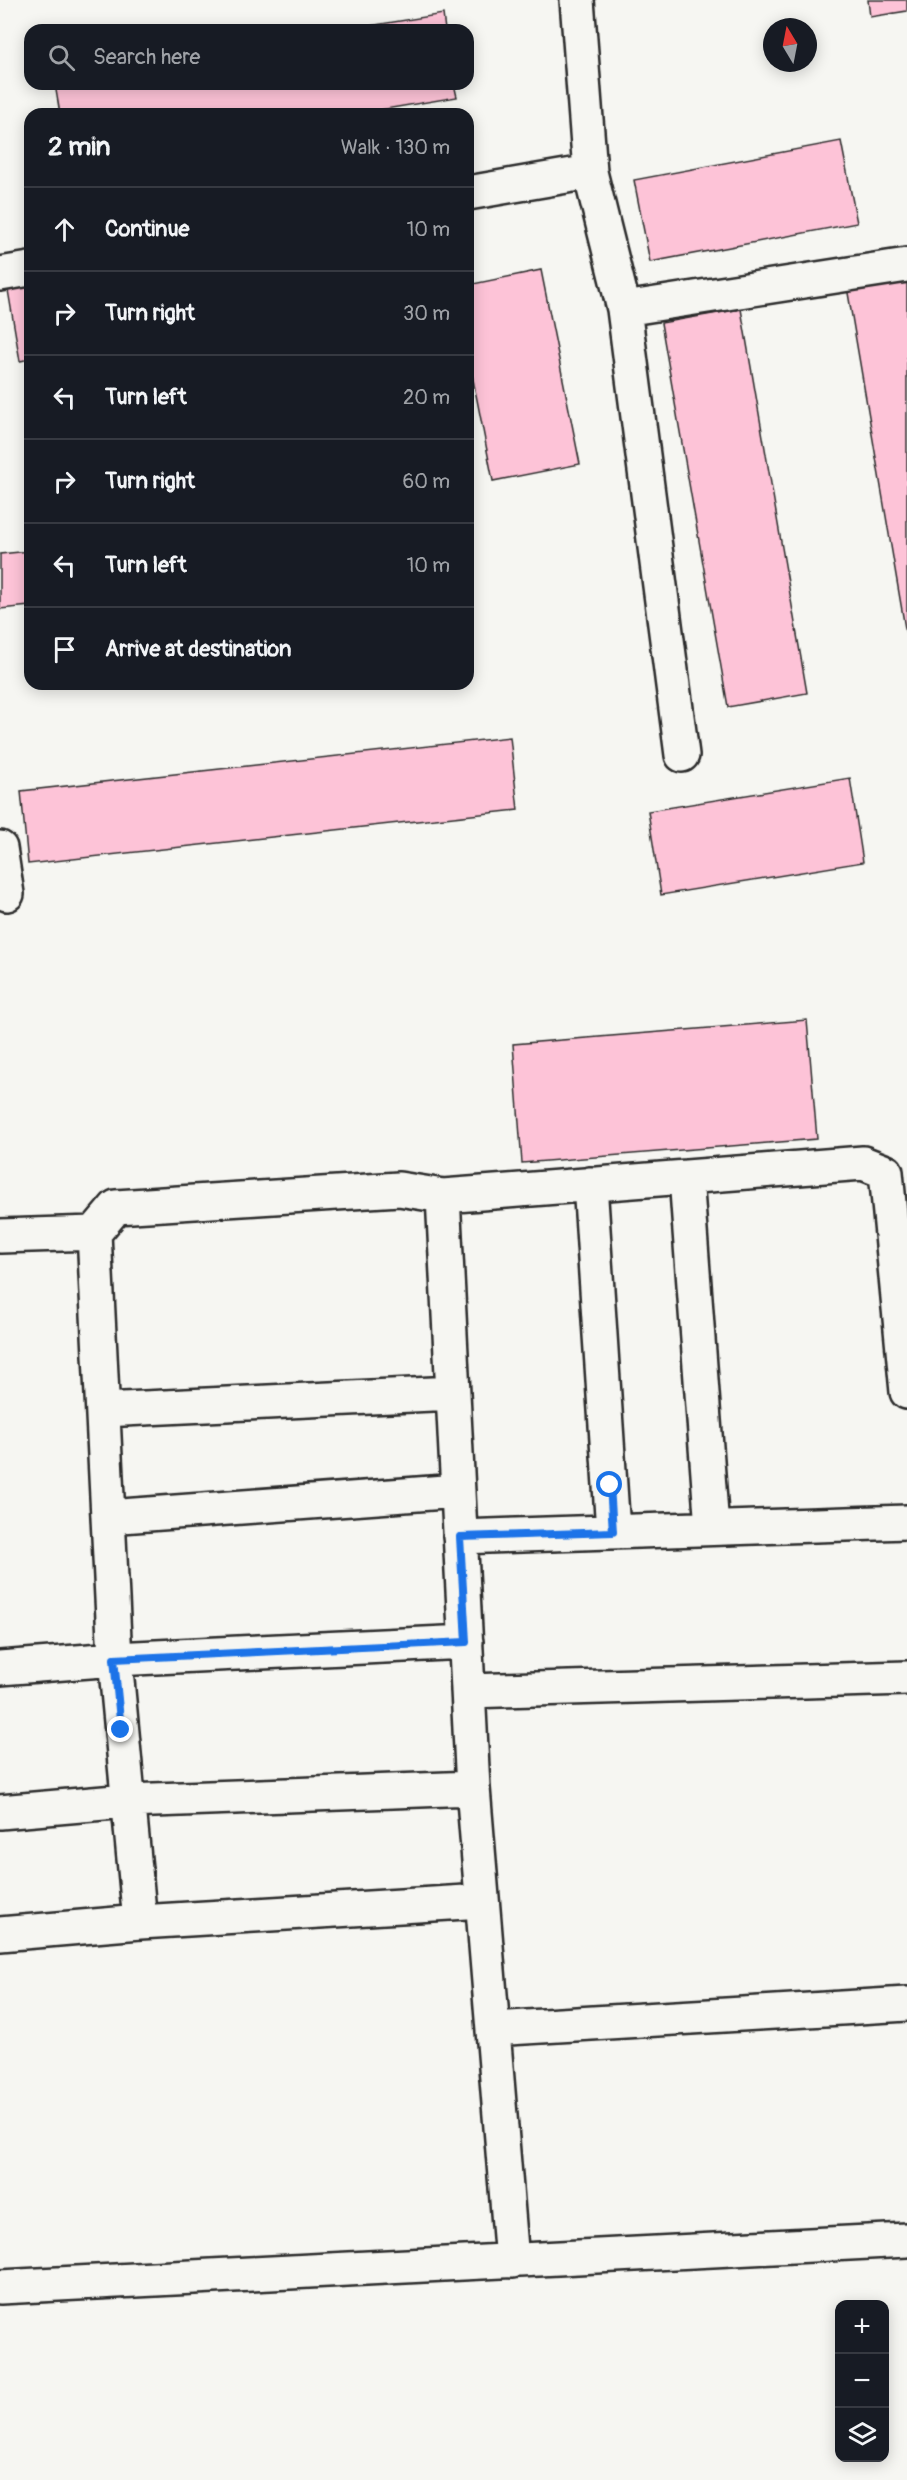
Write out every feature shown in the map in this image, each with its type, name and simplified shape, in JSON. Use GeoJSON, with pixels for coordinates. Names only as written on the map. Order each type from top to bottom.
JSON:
{"type":"FeatureCollection","features":[{"type":"Feature","properties":{"kind":"street"},"geometry":{"type":"LineString","coordinates":[[577,0],[590,172],[624,309],[682,755]]}},
{"type":"Feature","properties":{"kind":"street"},"geometry":{"type":"LineString","coordinates":[[474,192],[590,172]]}},
{"type":"Feature","properties":{"kind":"street"},"geometry":{"type":"LineString","coordinates":[[624,309],[907,265]]}},
{"type":"Feature","properties":{"kind":"street"},"geometry":{"type":"LineString","coordinates":[[0,274],[24,270]]}},
{"type":"Feature","properties":{"kind":"street"},"geometry":{"type":"LineString","coordinates":[[0,848],[7,894]]}},
{"type":"Feature","properties":{"kind":"street"},"geometry":{"type":"LineString","coordinates":[[140,1922],[114,1659],[94,1233],[116,1207],[399,1189],[443,1196],[862,1163],[886,1172],[907,1392]]}},
{"type":"Feature","properties":{"kind":"street"},"geometry":{"type":"LineString","coordinates":[[686,1177],[712,1528]]}},
{"type":"Feature","properties":{"kind":"street"},"geometry":{"type":"LineString","coordinates":[[590,1184],[613,1532]]}},
{"type":"Feature","properties":{"kind":"street"},"geometry":{"type":"LineString","coordinates":[[443,1196],[473,1788],[512,2261]]}},
{"type":"Feature","properties":{"kind":"street"},"geometry":{"type":"LineString","coordinates":[[0,1236],[94,1233]]}},
{"type":"Feature","properties":{"kind":"street"},"geometry":{"type":"LineString","coordinates":[[103,1410],[453,1393]]}},
{"type":"Feature","properties":{"kind":"street"},"geometry":{"type":"LineString","coordinates":[[108,1517],[458,1491]]}},
{"type":"Feature","properties":{"kind":"street"},"geometry":{"type":"LineString","coordinates":[[460,1537],[907,1522]]}},
{"type":"Feature","properties":{"kind":"street"},"geometry":{"type":"LineString","coordinates":[[0,1668],[114,1659],[466,1642]]}},
{"type":"Feature","properties":{"kind":"street"},"geometry":{"type":"LineString","coordinates":[[468,1691],[907,1678]]}},
{"type":"Feature","properties":{"kind":"street"},"geometry":{"type":"LineString","coordinates":[[0,1812],[127,1801],[473,1788]]}},
{"type":"Feature","properties":{"kind":"street"},"geometry":{"type":"LineString","coordinates":[[0,1934],[140,1922],[482,1901]]}},
{"type":"Feature","properties":{"kind":"street"},"geometry":{"type":"LineString","coordinates":[[493,2030],[907,2004]]}},
{"type":"Feature","properties":{"kind":"street"},"geometry":{"type":"LineString","coordinates":[[0,2287],[907,2240]]}},
{"type":"Feature","properties":{"kind":"building"},"geometry":{"type":"Polygon","coordinates":[[[868,0],[907,0],[907,11],[870,17],[868,0]]]}},
{"type":"Feature","properties":{"kind":"building"},"geometry":{"type":"Polygon","coordinates":[[[443,14],[444,24],[381,24],[443,14]]]}},
{"type":"Feature","properties":{"kind":"building"},"geometry":{"type":"Polygon","coordinates":[[[56,90],[455,90],[457,97],[392,108],[59,108],[56,90]]]}},
{"type":"Feature","properties":{"kind":"building"},"geometry":{"type":"Polygon","coordinates":[[[841,141],[857,223],[650,262],[634,180],[841,141]]]}},
{"type":"Feature","properties":{"kind":"building"},"geometry":{"type":"Polygon","coordinates":[[[541,270],[580,464],[493,481],[474,384],[474,284],[541,270]]]}},
{"type":"Feature","properties":{"kind":"building"},"geometry":{"type":"Polygon","coordinates":[[[907,277],[907,640],[847,287],[907,277]]]}},
{"type":"Feature","properties":{"kind":"building"},"geometry":{"type":"Polygon","coordinates":[[[24,282],[24,360],[20,361],[7,284],[24,282]]]}},
{"type":"Feature","properties":{"kind":"building"},"geometry":{"type":"Polygon","coordinates":[[[741,309],[807,693],[728,707],[661,323],[741,309]]]}},
{"type":"Feature","properties":{"kind":"building"},"geometry":{"type":"Polygon","coordinates":[[[24,552],[24,607],[0,609],[0,554],[24,552]]]}},
{"type":"Feature","properties":{"kind":"building"},"geometry":{"type":"Polygon","coordinates":[[[510,737],[518,810],[28,864],[21,791],[510,737]]]}},
{"type":"Feature","properties":{"kind":"building"},"geometry":{"type":"Polygon","coordinates":[[[850,778],[863,862],[661,895],[648,811],[850,778]]]}},
{"type":"Feature","properties":{"kind":"building"},"geometry":{"type":"Polygon","coordinates":[[[807,1020],[817,1139],[522,1163],[513,1044],[807,1020]]]}},
{"type":"Feature","properties":{"kind":"route"},"geometry":{"type":"LineString","coordinates":[[121,1730],[114,1659],[466,1642],[460,1537],[613,1532],[610,1485]]}}]}
